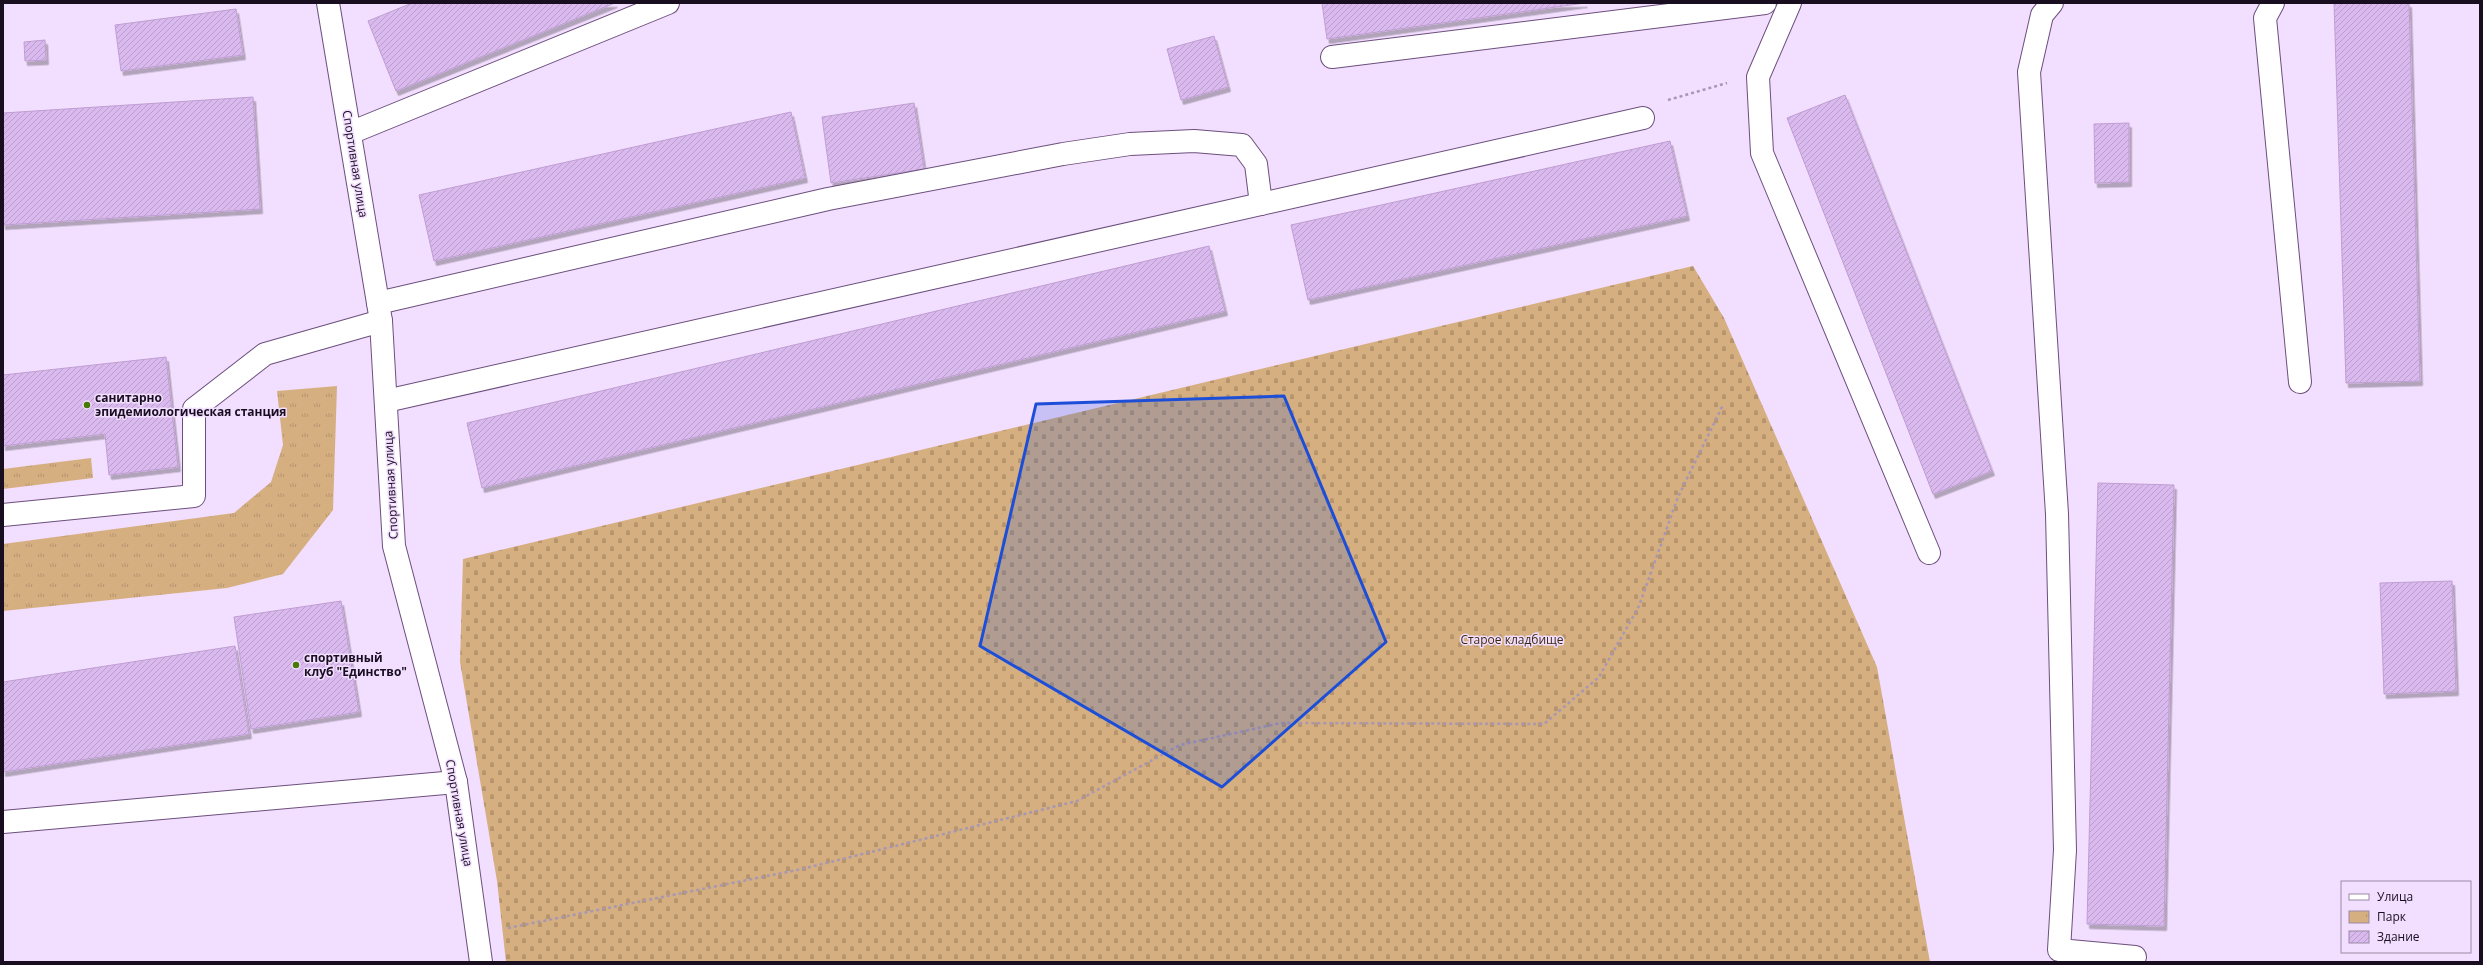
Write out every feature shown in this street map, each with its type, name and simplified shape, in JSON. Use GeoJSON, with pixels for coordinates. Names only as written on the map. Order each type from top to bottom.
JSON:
{"type":"FeatureCollection","features":[{"type":"Feature","properties":{"kind":"street","name":"Спортивная улица"},"geometry":{"type":"LineString","coordinates":[[328,3],[379,312],[386,401],[394,546],[456,782],[481,962]]}},
{"type":"Feature","properties":{"kind":"street"},"geometry":{"type":"LineString","coordinates":[[350,133],[668,3]]}},
{"type":"Feature","properties":{"kind":"street"},"geometry":{"type":"LineString","coordinates":[[1332,57],[1765,3]]}},
{"type":"Feature","properties":{"kind":"street"},"geometry":{"type":"LineString","coordinates":[[1790,3],[1758,77],[1762,153],[1929,553]]}},
{"type":"Feature","properties":{"kind":"street"},"geometry":{"type":"LineString","coordinates":[[2052,3],[2042,15],[2029,72],[2057,514],[2065,850],[2059,950],[2135,957]]}},
{"type":"Feature","properties":{"kind":"street"},"geometry":{"type":"LineString","coordinates":[[2273,3],[2265,18],[2300,382]]}},
{"type":"Feature","properties":{"kind":"street"},"geometry":{"type":"LineString","coordinates":[[386,401],[1643,118]]}},
{"type":"Feature","properties":{"kind":"street"},"geometry":{"type":"LineString","coordinates":[[3,515],[194,496],[194,409],[265,354],[379,312],[828,199],[1130,144],[1194,141],[1242,145],[1256,164],[1261,204]]}},
{"type":"Feature","properties":{"kind":"street"},"geometry":{"type":"LineString","coordinates":[[3,822],[456,782]]}},
{"type":"Feature","properties":{"kind":"path"},"geometry":{"type":"LineString","coordinates":[[1662,101],[1735,80]]}},
{"type":"Feature","properties":{"kind":"path"},"geometry":{"type":"LineString","coordinates":[[477,934],[802,869],[1077,802],[1180,745],[1281,723],[1544,724],[1598,677],[1635,612],[1678,497],[1722,405]]}},
{"type":"Feature","properties":{"kind":"highlighted area"},"geometry":{"type":"Polygon","coordinates":[[[1284,396],[1386,642],[1222,787],[980,646],[1036,404],[1284,396]]]}},
{"type":"Feature","properties":{"kind":"green space","name":"Старое кладбище"},"geometry":{"type":"Polygon","coordinates":[[[1693,266],[1724,318],[1877,667],[1930,962],[506,962],[497,881],[460,662],[463,559],[1693,266]]]}},
{"type":"Feature","properties":{"kind":"green space"},"geometry":{"type":"Polygon","coordinates":[[[337,386],[333,510],[283,574],[227,588],[3,611],[3,544],[234,513],[271,482],[283,445],[277,391],[337,386]]]}},
{"type":"Feature","properties":{"kind":"green space"},"geometry":{"type":"Polygon","coordinates":[[[91,458],[93,478],[3,489],[3,469],[91,458]]]}},
{"type":"Feature","properties":{"kind":"building"},"geometry":{"type":"Polygon","coordinates":[[[412,3],[615,3],[396,91],[368,21],[412,3]]]}},
{"type":"Feature","properties":{"kind":"building"},"geometry":{"type":"Polygon","coordinates":[[[1322,3],[1585,3],[1327,39],[1322,3]]]}},
{"type":"Feature","properties":{"kind":"building"},"geometry":{"type":"Polygon","coordinates":[[[2334,3],[2409,3],[2420,381],[2346,383],[2334,3]]]}},
{"type":"Feature","properties":{"kind":"building"},"geometry":{"type":"Polygon","coordinates":[[[236,9],[243,55],[121,71],[115,25],[236,9]]]}},
{"type":"Feature","properties":{"kind":"building"},"geometry":{"type":"Polygon","coordinates":[[[1214,36],[1228,87],[1181,100],[1167,49],[1214,36]]]}},
{"type":"Feature","properties":{"kind":"building"},"geometry":{"type":"Polygon","coordinates":[[[45,40],[46,60],[25,61],[24,42],[45,40]]]}},
{"type":"Feature","properties":{"kind":"building"},"geometry":{"type":"Polygon","coordinates":[[[1845,95],[1992,471],[1933,494],[1787,118],[1845,95]]]}},
{"type":"Feature","properties":{"kind":"building"},"geometry":{"type":"Polygon","coordinates":[[[253,97],[260,209],[3,225],[3,113],[253,97]]]}},
{"type":"Feature","properties":{"kind":"building"},"geometry":{"type":"Polygon","coordinates":[[[914,103],[924,169],[831,183],[822,117],[914,103]]]}},
{"type":"Feature","properties":{"kind":"building"},"geometry":{"type":"Polygon","coordinates":[[[791,112],[805,178],[434,261],[419,195],[791,112]]]}},
{"type":"Feature","properties":{"kind":"building"},"geometry":{"type":"Polygon","coordinates":[[[2129,123],[2129,182],[2095,183],[2094,124],[2129,123]]]}},
{"type":"Feature","properties":{"kind":"building"},"geometry":{"type":"Polygon","coordinates":[[[1670,141],[1687,216],[1308,300],[1291,225],[1670,141]]]}},
{"type":"Feature","properties":{"kind":"building"},"geometry":{"type":"Polygon","coordinates":[[[1209,246],[1225,311],[482,488],[467,423],[1209,246]]]}},
{"type":"Feature","properties":{"kind":"building","name":"санитарно эпидемиологическая станция"},"geometry":{"type":"Polygon","coordinates":[[[166,357],[178,467],[109,475],[105,434],[3,446],[3,375],[166,357]]]}},
{"type":"Feature","properties":{"kind":"building"},"geometry":{"type":"Polygon","coordinates":[[[2098,483],[2174,485],[2164,926],[2087,924],[2098,483]]]}},
{"type":"Feature","properties":{"kind":"building"},"geometry":{"type":"Polygon","coordinates":[[[2452,581],[2456,691],[2384,694],[2380,583],[2452,581]]]}},
{"type":"Feature","properties":{"kind":"building","name":"спортивный клуб \"Единство\""},"geometry":{"type":"Polygon","coordinates":[[[341,601],[359,712],[251,729],[234,617],[341,601]]]}},
{"type":"Feature","properties":{"kind":"building"},"geometry":{"type":"Polygon","coordinates":[[[235,646],[249,734],[3,772],[3,682],[235,646]]]}},
{"type":"Feature","properties":{"kind":"place","name":"санитарно эпидемиологическая станция"},"geometry":{"type":"Point","coordinates":[87,405]}},
{"type":"Feature","properties":{"kind":"place","name":"спортивный клуб \"Единство\""},"geometry":{"type":"Point","coordinates":[296,665]}}]}
